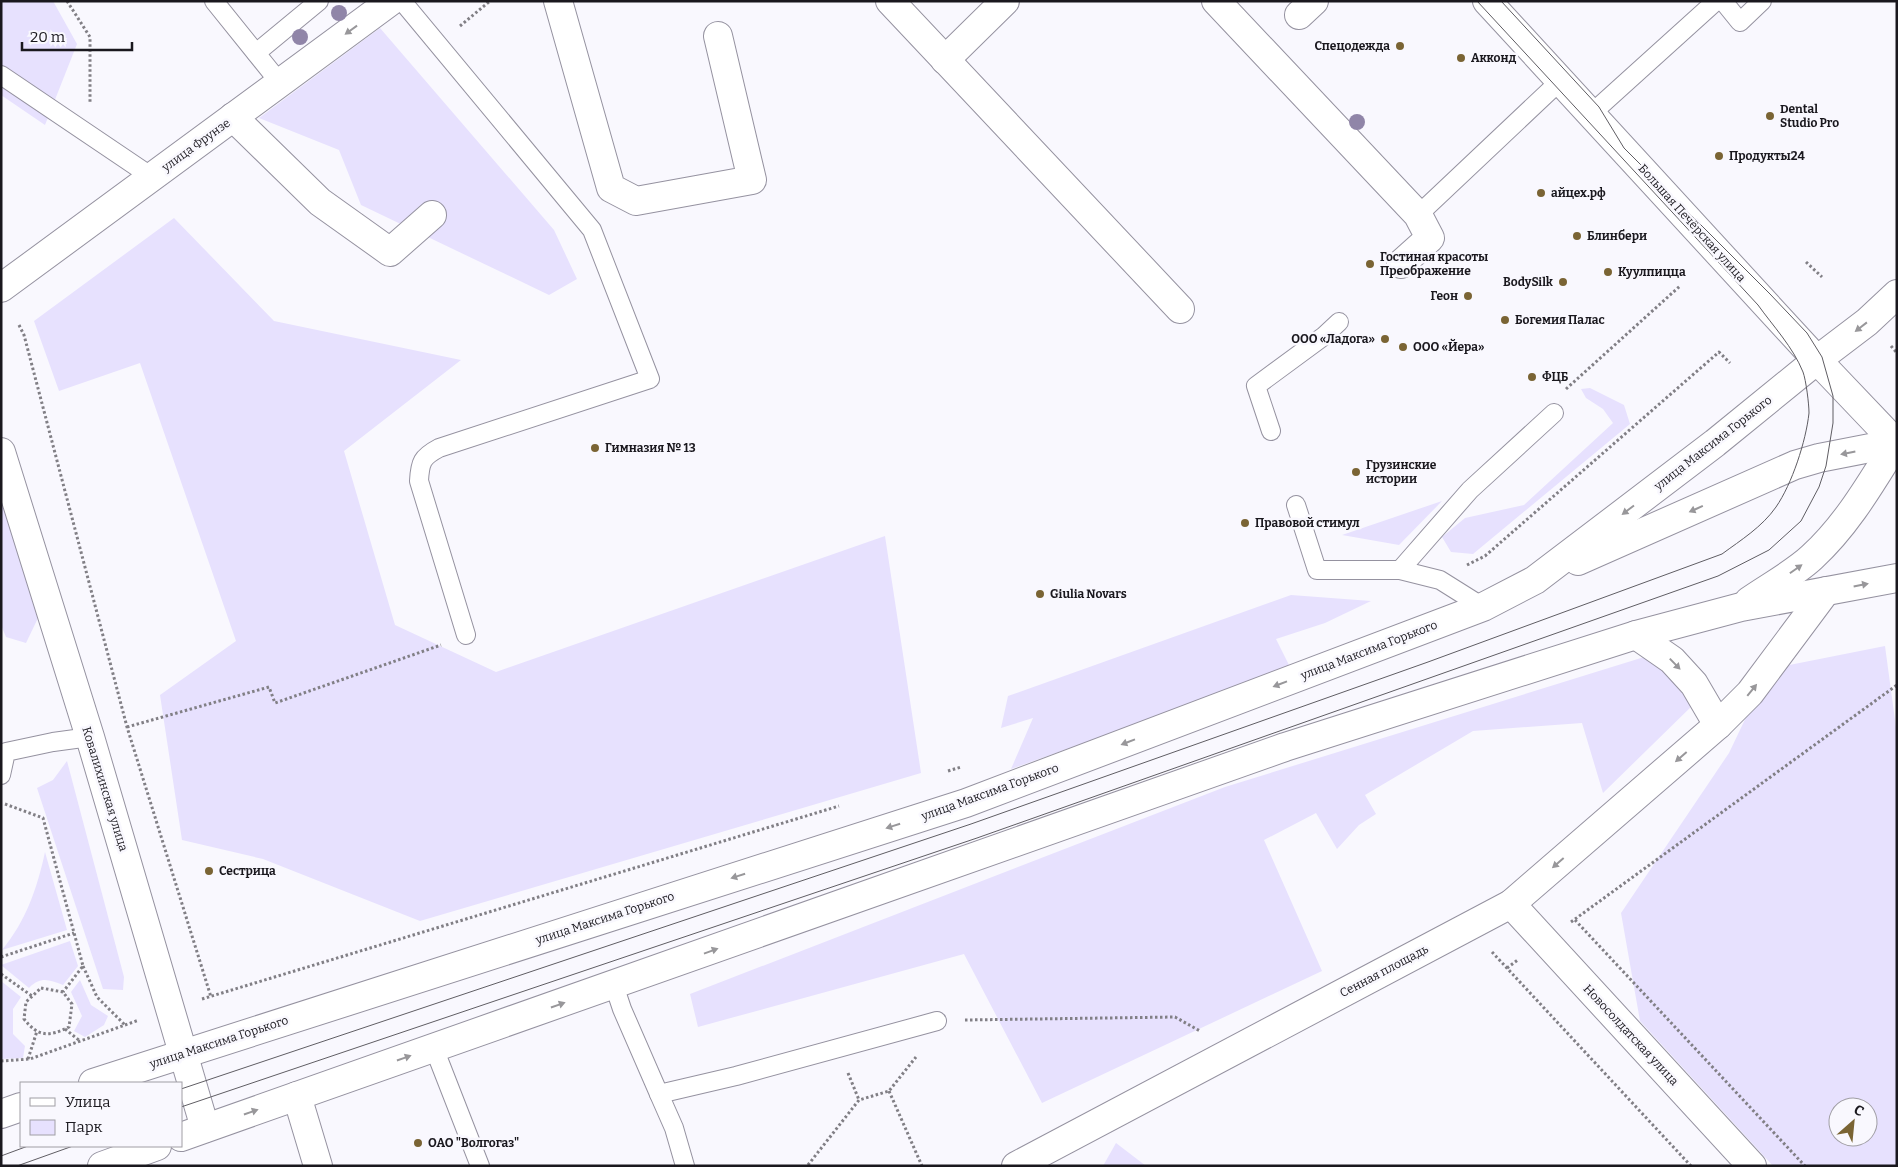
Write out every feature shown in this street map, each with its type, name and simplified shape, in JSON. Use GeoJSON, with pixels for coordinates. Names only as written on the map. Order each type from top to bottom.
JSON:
{"type":"FeatureCollection","features":[{"type":"Feature","properties":{"kind":"street","name":"улица Фрунзе"},"geometry":{"type":"LineString","coordinates":[[1,288],[391,1]]}},
{"type":"Feature","properties":{"kind":"street"},"geometry":{"type":"LineString","coordinates":[[558,1],[611,188],[636,201],[752,180],[718,36]]}},
{"type":"Feature","properties":{"kind":"street"},"geometry":{"type":"LineString","coordinates":[[890,1],[1180,309]]}},
{"type":"Feature","properties":{"kind":"street"},"geometry":{"type":"LineString","coordinates":[[945,60],[1005,1]]}},
{"type":"Feature","properties":{"kind":"street"},"geometry":{"type":"LineString","coordinates":[[1216,1],[1418,215],[1430,238],[1401,264]]}},
{"type":"Feature","properties":{"kind":"street","name":"Большая Печёрская улица"},"geometry":{"type":"LineString","coordinates":[[1487,1],[1896,444]]}},
{"type":"Feature","properties":{"kind":"street"},"geometry":{"type":"LineString","coordinates":[[233,117],[320,202],[390,252],[432,215]]}},
{"type":"Feature","properties":{"kind":"street"},"geometry":{"type":"LineString","coordinates":[[1817,360],[1867,322],[1897,294]]}},
{"type":"Feature","properties":{"kind":"street","name":"улица Максима Горького"},"geometry":{"type":"LineString","coordinates":[[96,1082],[966,803],[1483,607],[1536,580],[1715,443],[1817,360]]}},
{"type":"Feature","properties":{"kind":"street"},"geometry":{"type":"LineString","coordinates":[[1536,580],[1795,465],[1818,458],[1896,444]]}},
{"type":"Feature","properties":{"kind":"street"},"geometry":{"type":"LineString","coordinates":[[1741,607],[1811,558],[1835,534],[1858,503],[1896,444]]}},
{"type":"Feature","properties":{"kind":"street","name":"Ковалихинская улица"},"geometry":{"type":"LineString","coordinates":[[1,452],[90,737],[183,1053],[193,1132]]}},
{"type":"Feature","properties":{"kind":"street"},"geometry":{"type":"LineString","coordinates":[[193,1132],[1285,747],[1636,635],[1741,607],[1897,578]]}},
{"type":"Feature","properties":{"kind":"street","name":"Сенная площадь"},"geometry":{"type":"LineString","coordinates":[[1016,1166],[1511,904],[1718,725],[1750,693],[1826,591]]}},
{"type":"Feature","properties":{"kind":"street"},"geometry":{"type":"LineString","coordinates":[[1636,635],[1672,660],[1694,684],[1718,725]]}},
{"type":"Feature","properties":{"kind":"street","name":"Новосолдатская улица"},"geometry":{"type":"LineString","coordinates":[[1511,904],[1752,1166]]}},
{"type":"Feature","properties":{"kind":"street"},"geometry":{"type":"LineString","coordinates":[[297,1096],[318,1166]]}},
{"type":"Feature","properties":{"kind":"street"},"geometry":{"type":"LineString","coordinates":[[102,1166],[153,1147]]}},
{"type":"Feature","properties":{"kind":"lane"},"geometry":{"type":"LineString","coordinates":[[214,1],[280,83]]}},
{"type":"Feature","properties":{"kind":"lane"},"geometry":{"type":"LineString","coordinates":[[256,53],[319,1]]}},
{"type":"Feature","properties":{"kind":"lane"},"geometry":{"type":"LineString","coordinates":[[402,1],[592,230],[650,379],[439,448],[427,454],[420,466],[419,481],[466,635]]}},
{"type":"Feature","properties":{"kind":"lane"},"geometry":{"type":"LineString","coordinates":[[1591,114],[1716,1]]}},
{"type":"Feature","properties":{"kind":"lane"},"geometry":{"type":"LineString","coordinates":[[1723,1],[1740,22],[1762,1]]}},
{"type":"Feature","properties":{"kind":"lane"},"geometry":{"type":"LineString","coordinates":[[1,75],[152,177]]}},
{"type":"Feature","properties":{"kind":"lane"},"geometry":{"type":"LineString","coordinates":[[1418,215],[1560,81]]}},
{"type":"Feature","properties":{"kind":"lane"},"geometry":{"type":"LineString","coordinates":[[1271,432],[1256,386],[1324,336],[1339,322]]}},
{"type":"Feature","properties":{"kind":"lane"},"geometry":{"type":"LineString","coordinates":[[1400,570],[1470,490],[1554,413]]}},
{"type":"Feature","properties":{"kind":"lane"},"geometry":{"type":"LineString","coordinates":[[1296,505],[1317,570],[1400,570],[1440,580],[1483,607]]}},
{"type":"Feature","properties":{"kind":"lane"},"geometry":{"type":"LineString","coordinates":[[1,775],[3,748],[90,737]]}},
{"type":"Feature","properties":{"kind":"lane"},"geometry":{"type":"LineString","coordinates":[[614,985],[625,1016],[674,1128],[685,1166]]}},
{"type":"Feature","properties":{"kind":"lane"},"geometry":{"type":"LineString","coordinates":[[659,1094],[736,1076],[937,1021]]}},
{"type":"Feature","properties":{"kind":"lane"},"geometry":{"type":"LineString","coordinates":[[434,1048],[480,1166]]}},
{"type":"Feature","properties":{"kind":"path"},"geometry":{"type":"LineString","coordinates":[[67,1],[90,37],[90,135]]}},
{"type":"Feature","properties":{"kind":"path"},"geometry":{"type":"LineString","coordinates":[[1806,262],[1822,277]]}},
{"type":"Feature","properties":{"kind":"path"},"geometry":{"type":"LineString","coordinates":[[1563,391],[1680,286]]}},
{"type":"Feature","properties":{"kind":"path"},"geometry":{"type":"LineString","coordinates":[[19,325],[24,335],[127,727],[211,996]]}},
{"type":"Feature","properties":{"kind":"path"},"geometry":{"type":"LineString","coordinates":[[1890,345],[1897,353]]}},
{"type":"Feature","properties":{"kind":"path"},"geometry":{"type":"LineString","coordinates":[[1440,580],[1485,556],[1719,352],[1730,363]]}},
{"type":"Feature","properties":{"kind":"path"},"geometry":{"type":"LineString","coordinates":[[90,737],[269,687],[275,703],[466,635]]}},
{"type":"Feature","properties":{"kind":"path"},"geometry":{"type":"LineString","coordinates":[[1507,968],[1897,685]]}},
{"type":"Feature","properties":{"kind":"path"},"geometry":{"type":"LineString","coordinates":[[948,771],[967,765]]}},
{"type":"Feature","properties":{"kind":"path"},"geometry":{"type":"LineString","coordinates":[[1,803],[42,818],[83,966],[97,997],[125,1025]]}},
{"type":"Feature","properties":{"kind":"path"},"geometry":{"type":"LineString","coordinates":[[1,1061],[28,1059],[170,1008],[844,804]]}},
{"type":"Feature","properties":{"kind":"path"},"geometry":{"type":"LineString","coordinates":[[1575,920],[1805,1166]]}},
{"type":"Feature","properties":{"kind":"path"},"geometry":{"type":"LineString","coordinates":[[1469,926],[1691,1166]]}},
{"type":"Feature","properties":{"kind":"path"},"geometry":{"type":"LineString","coordinates":[[1,957],[74,934]]}},
{"type":"Feature","properties":{"kind":"path"},"geometry":{"type":"LineString","coordinates":[[63,992],[83,966]]}},
{"type":"Feature","properties":{"kind":"path"},"geometry":{"type":"LineString","coordinates":[[1,974],[32,996]]}},
{"type":"Feature","properties":{"kind":"path"},"geometry":{"type":"LineString","coordinates":[[41,988],[63,992],[72,1004],[69,1027],[52,1035],[33,1031],[24,1019],[26,1002],[32,996],[41,988]]}},
{"type":"Feature","properties":{"kind":"path"},"geometry":{"type":"LineString","coordinates":[[937,1021],[1175,1017],[1234,1050]]}},
{"type":"Feature","properties":{"kind":"path"},"geometry":{"type":"LineString","coordinates":[[808,1165],[860,1100],[889,1091],[922,1049],[916,1027]]}},
{"type":"Feature","properties":{"kind":"path"},"geometry":{"type":"LineString","coordinates":[[65,1029],[80,1041]]}},
{"type":"Feature","properties":{"kind":"path"},"geometry":{"type":"LineString","coordinates":[[28,1059],[37,1031]]}},
{"type":"Feature","properties":{"kind":"path"},"geometry":{"type":"LineString","coordinates":[[889,1091],[922,1166]]}},
{"type":"Feature","properties":{"kind":"green space"},"geometry":{"type":"Polygon","coordinates":[[[1,1],[53,1],[77,44],[45,125],[1,95],[1,1]]]}},
{"type":"Feature","properties":{"kind":"green space"},"geometry":{"type":"Polygon","coordinates":[[[380,28],[554,230],[577,279],[549,295],[361,205],[339,150],[259,118],[380,28]]]}},
{"type":"Feature","properties":{"kind":"green space"},"geometry":{"type":"Polygon","coordinates":[[[174,218],[274,321],[461,360],[344,451],[395,625],[496,672],[885,536],[921,773],[420,921],[263,859],[182,840],[160,695],[236,641],[140,363],[59,391],[34,321],[174,218]]]}},
{"type":"Feature","properties":{"kind":"green space"},"geometry":{"type":"Polygon","coordinates":[[[1590,388],[1624,405],[1630,424],[1473,554],[1451,552],[1442,537],[1465,518],[1524,505],[1613,423],[1603,409],[1586,398],[1581,389],[1590,388]]]}},
{"type":"Feature","properties":{"kind":"green space"},"geometry":{"type":"Polygon","coordinates":[[[1,479],[38,618],[26,643],[6,637],[1,625],[1,479]]]}},
{"type":"Feature","properties":{"kind":"green space"},"geometry":{"type":"Polygon","coordinates":[[[1442,501],[1399,545],[1342,535],[1442,501]]]}},
{"type":"Feature","properties":{"kind":"green space"},"geometry":{"type":"Polygon","coordinates":[[[1291,595],[1371,601],[1325,623],[1276,639],[1291,669],[1011,769],[1033,718],[1001,728],[1008,696],[1291,595]]]}},
{"type":"Feature","properties":{"kind":"green space"},"geometry":{"type":"Polygon","coordinates":[[[1885,646],[1897,735],[1897,1166],[1773,1166],[1640,1021],[1621,913],[1729,753],[1769,669],[1885,646]]]}},
{"type":"Feature","properties":{"kind":"green space"},"geometry":{"type":"Polygon","coordinates":[[[1670,649],[1695,703],[1603,793],[1582,723],[1473,731],[1365,795],[1376,814],[1359,825],[1337,849],[1316,813],[1264,840],[1322,971],[1042,1103],[964,954],[698,1027],[690,994],[1225,787],[1670,649]]]}},
{"type":"Feature","properties":{"kind":"green space"},"geometry":{"type":"Polygon","coordinates":[[[67,761],[124,977],[123,990],[103,989],[37,788],[53,780],[67,761]]]}},
{"type":"Feature","properties":{"kind":"green space"},"geometry":{"type":"Polygon","coordinates":[[[45,852],[67,930],[2,950],[18,928],[30,904],[45,852]]]}},
{"type":"Feature","properties":{"kind":"green space"},"geometry":{"type":"Polygon","coordinates":[[[70,941],[78,966],[63,985],[41,980],[29,988],[1,965],[70,941]]]}},
{"type":"Feature","properties":{"kind":"green space"},"geometry":{"type":"Polygon","coordinates":[[[80,980],[91,1005],[108,1016],[104,1025],[85,1037],[74,1031],[82,1016],[71,992],[80,980]]]}},
{"type":"Feature","properties":{"kind":"green space"},"geometry":{"type":"Polygon","coordinates":[[[1,981],[21,997],[13,1009],[13,1034],[25,1046],[23,1058],[1,1059],[1,981]]]}},
{"type":"Feature","properties":{"kind":"green space"},"geometry":{"type":"Polygon","coordinates":[[[1116,1143],[1146,1166],[1103,1166],[1116,1143]]]}},
{"type":"Feature","properties":{"kind":"tram line"},"geometry":{"type":"LineString","coordinates":[[182,1089],[971,824],[1428,662],[1722,554],[1758,527],[1782,498],[1793,475],[1805,436],[1809,413],[1806,386],[1799,363],[1758,305],[1477,1]]}},
{"type":"Feature","properties":{"kind":"tram line"},"geometry":{"type":"LineString","coordinates":[[182,1107],[977,838],[1718,576],[1769,550],[1801,521],[1819,487],[1826,466],[1833,423],[1833,396],[1822,357],[1807,333],[1624,148],[1599,107],[1501,1]]}},
{"type":"Feature","properties":{"kind":"tram line"},"geometry":{"type":"LineString","coordinates":[[1,1156],[25,1147]]}},
{"type":"Feature","properties":{"kind":"tram line"},"geometry":{"type":"LineString","coordinates":[[17,1166],[70,1147]]}},
{"type":"Feature","properties":{"kind":"place","name":"Спецодежда"},"geometry":{"type":"Point","coordinates":[1400,46]}},
{"type":"Feature","properties":{"kind":"place","name":"Акконд"},"geometry":{"type":"Point","coordinates":[1461,58]}},
{"type":"Feature","properties":{"kind":"place","name":"Dental Studio Pro"},"geometry":{"type":"Point","coordinates":[1770,116]}},
{"type":"Feature","properties":{"kind":"place","name":"Продукты24"},"geometry":{"type":"Point","coordinates":[1719,156]}},
{"type":"Feature","properties":{"kind":"place","name":"айцех.рф"},"geometry":{"type":"Point","coordinates":[1541,193]}},
{"type":"Feature","properties":{"kind":"place","name":"Блинбери"},"geometry":{"type":"Point","coordinates":[1577,236]}},
{"type":"Feature","properties":{"kind":"place","name":"Гостиная красоты Преображение"},"geometry":{"type":"Point","coordinates":[1370,264]}},
{"type":"Feature","properties":{"kind":"place","name":"Куулпицца"},"geometry":{"type":"Point","coordinates":[1608,272]}},
{"type":"Feature","properties":{"kind":"place","name":"BodySilk"},"geometry":{"type":"Point","coordinates":[1563,282]}},
{"type":"Feature","properties":{"kind":"place","name":"Геон"},"geometry":{"type":"Point","coordinates":[1468,296]}},
{"type":"Feature","properties":{"kind":"place","name":"Богемия Палас"},"geometry":{"type":"Point","coordinates":[1505,320]}},
{"type":"Feature","properties":{"kind":"place","name":"ООО «Ладога»"},"geometry":{"type":"Point","coordinates":[1385,339]}},
{"type":"Feature","properties":{"kind":"place","name":"ООО «Йера»"},"geometry":{"type":"Point","coordinates":[1403,347]}},
{"type":"Feature","properties":{"kind":"place","name":"ФЦБ"},"geometry":{"type":"Point","coordinates":[1532,377]}},
{"type":"Feature","properties":{"kind":"place","name":"Гимназия № 13"},"geometry":{"type":"Point","coordinates":[595,448]}},
{"type":"Feature","properties":{"kind":"place","name":"Грузинские истории"},"geometry":{"type":"Point","coordinates":[1356,472]}},
{"type":"Feature","properties":{"kind":"place","name":"Правовой стимул"},"geometry":{"type":"Point","coordinates":[1245,523]}},
{"type":"Feature","properties":{"kind":"place","name":"Giulia Novars"},"geometry":{"type":"Point","coordinates":[1040,594]}},
{"type":"Feature","properties":{"kind":"place","name":"Сестрица"},"geometry":{"type":"Point","coordinates":[209,871]}},
{"type":"Feature","properties":{"kind":"place","name":"ОАО \"Волгогаз\""},"geometry":{"type":"Point","coordinates":[418,1143]}}]}
